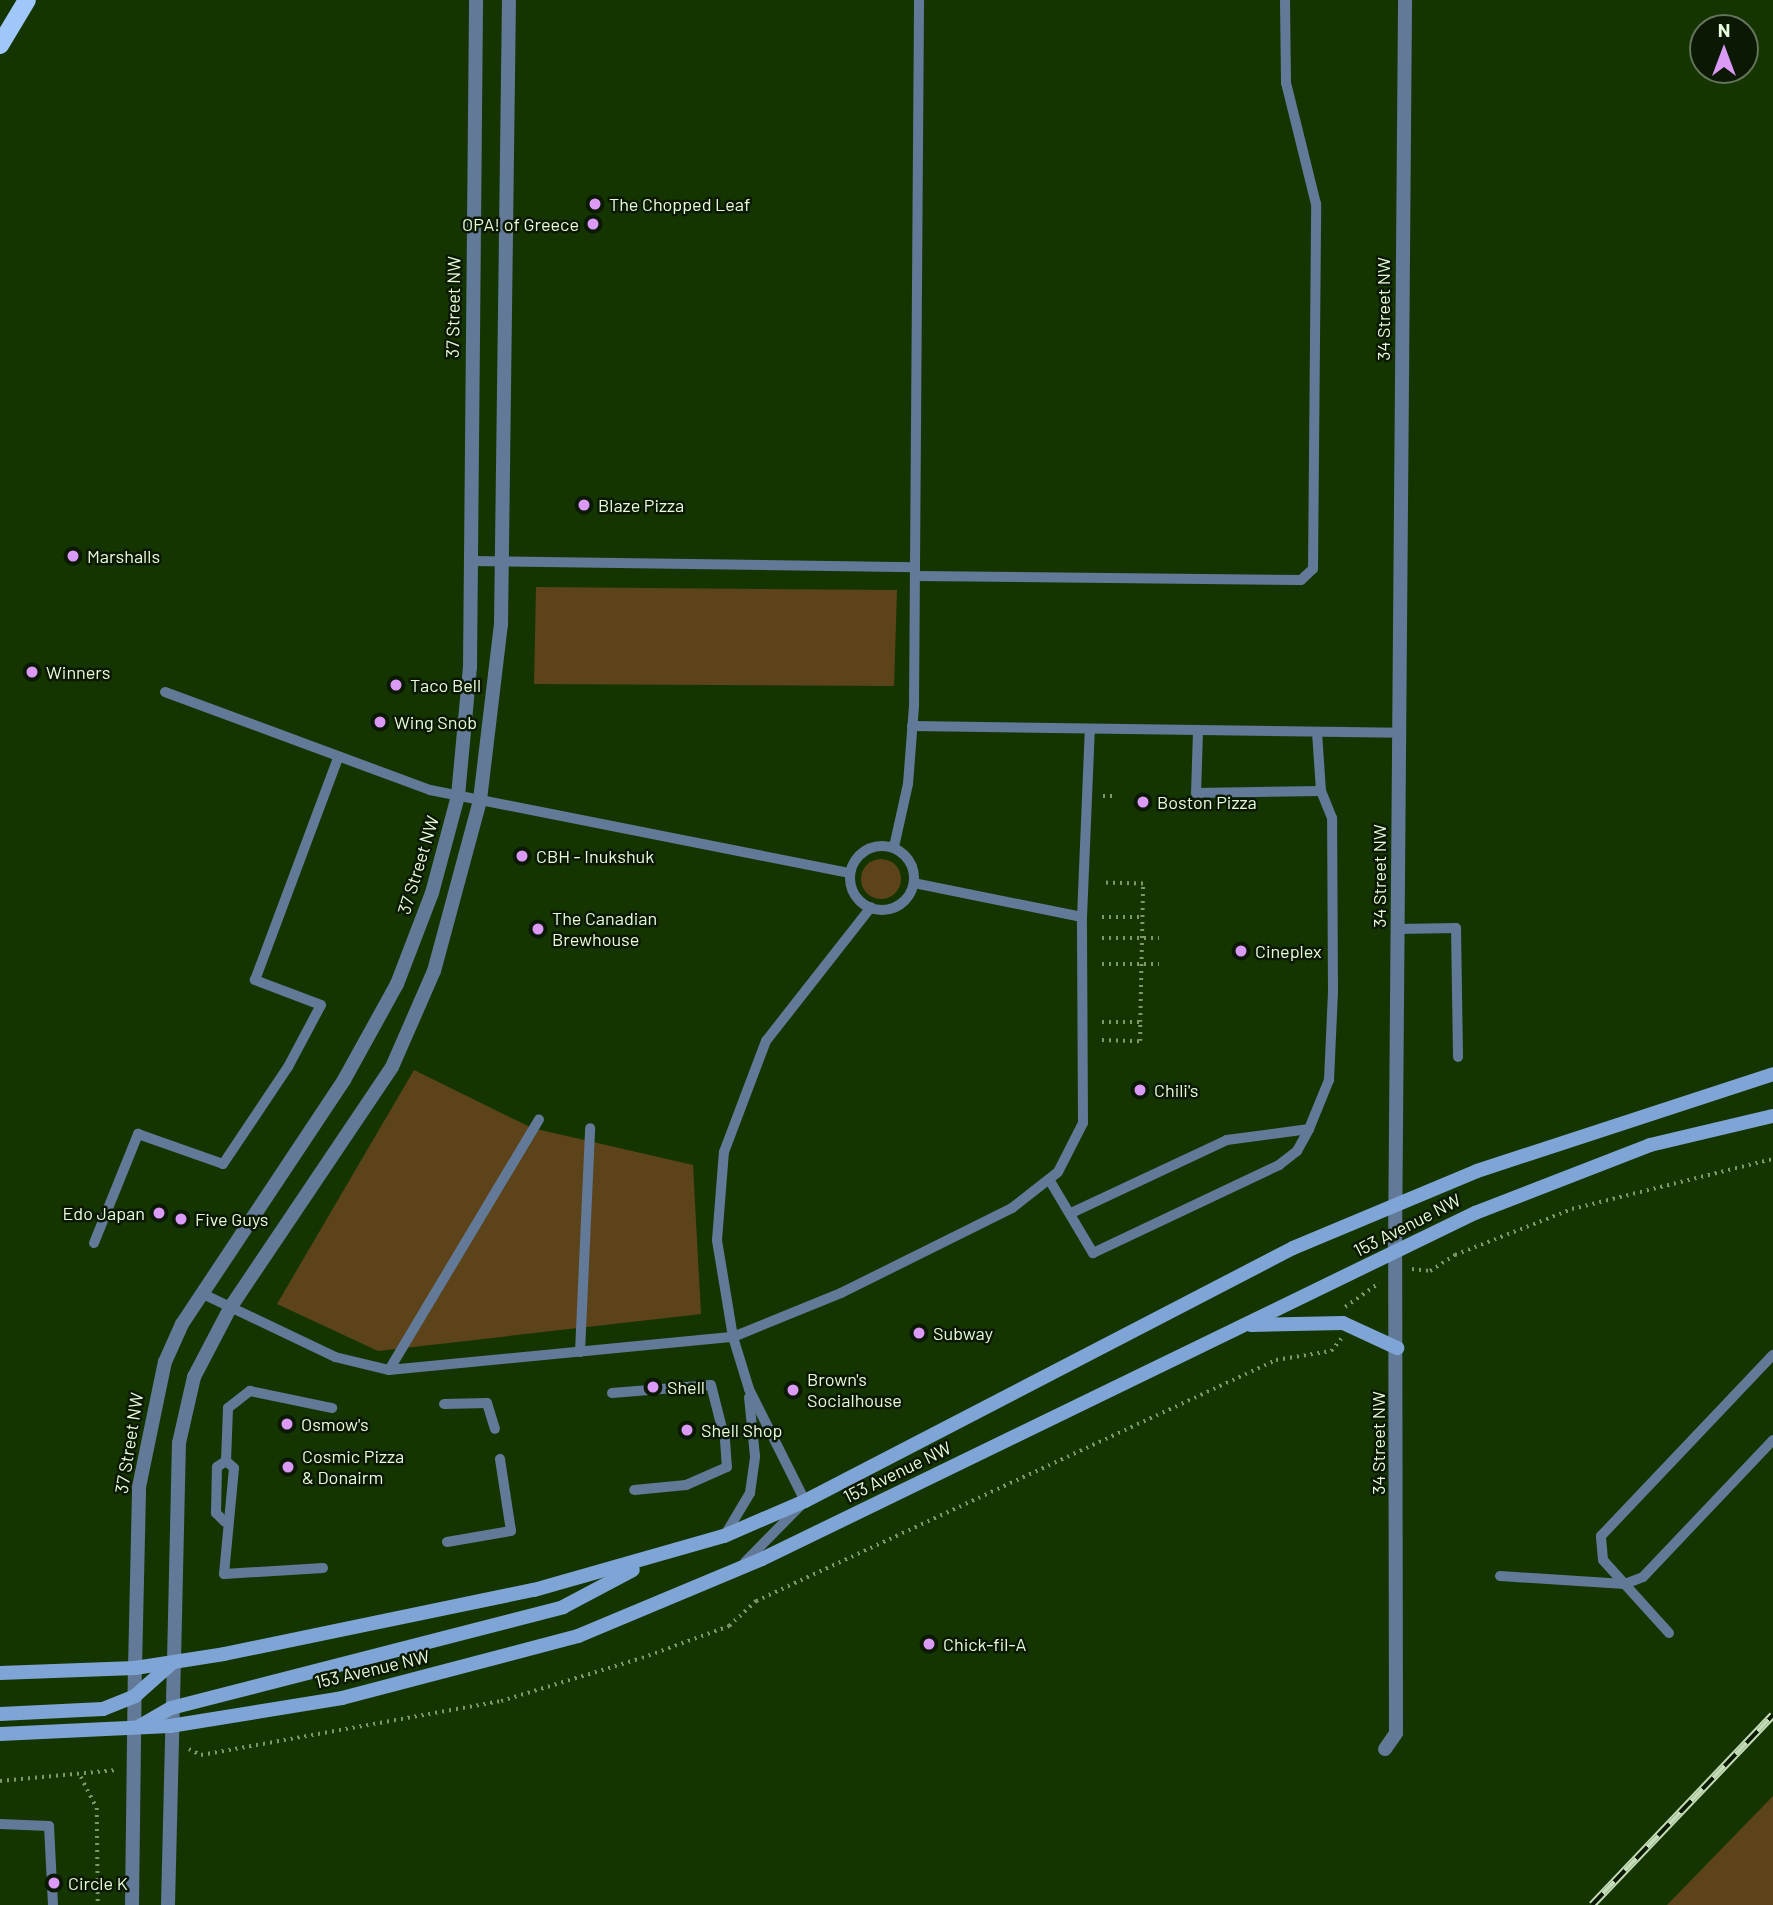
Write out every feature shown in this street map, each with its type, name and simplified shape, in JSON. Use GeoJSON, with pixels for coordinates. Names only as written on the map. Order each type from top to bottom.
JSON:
{"type":"FeatureCollection","features":[{"type":"Feature","properties":{"kind":"main road"},"geometry":{"type":"LineString","coordinates":[[0,45],[27,0]]}},
{"type":"Feature","properties":{"kind":"main road","name":"153 Avenue NW"},"geometry":{"type":"LineString","coordinates":[[0,1673],[135,1668],[362,1628],[655,1558],[724,1536],[805,1501],[1293,1248],[1616,1120],[1773,1074]]}},
{"type":"Feature","properties":{"kind":"main road","name":"153 Avenue NW"},"geometry":{"type":"LineString","coordinates":[[0,1734],[170,1726],[342,1698],[578,1636],[731,1573],[1475,1213],[1650,1145],[1773,1116]]}},
{"type":"Feature","properties":{"kind":"main road"},"geometry":{"type":"LineString","coordinates":[[1243,1325],[1343,1323],[1397,1348]]}},
{"type":"Feature","properties":{"kind":"main road"},"geometry":{"type":"LineString","coordinates":[[133,1729],[171,1708],[563,1607],[655,1558]]}},
{"type":"Feature","properties":{"kind":"main road"},"geometry":{"type":"LineString","coordinates":[[0,1714],[103,1709],[135,1696],[174,1661]]}},
{"type":"Feature","properties":{"kind":"street","name":"37 Street NW"},"geometry":{"type":"LineString","coordinates":[[132,1905],[139,1487],[153,1400],[182,1324],[344,1080],[397,984],[432,893],[458,796],[470,667],[476,0]]}},
{"type":"Feature","properties":{"kind":"street"},"geometry":{"type":"LineString","coordinates":[[167,1905],[170,1726],[184,1411],[194,1377],[230,1308],[392,1068],[434,971],[480,800],[497,682],[509,0]]}},
{"type":"Feature","properties":{"kind":"street","name":"34 Street NW"},"geometry":{"type":"LineString","coordinates":[[1385,1749],[1396,1733],[1395,1252],[1405,0]]}},
{"type":"Feature","properties":{"kind":"lane"},"geometry":{"type":"LineString","coordinates":[[894,847],[912,726],[919,0]]}},
{"type":"Feature","properties":{"kind":"lane"},"geometry":{"type":"LineString","coordinates":[[471,561],[1301,580],[1313,569],[1316,204],[1286,83],[1285,0]]}},
{"type":"Feature","properties":{"kind":"lane"},"geometry":{"type":"LineString","coordinates":[[165,692],[338,758],[458,796],[850,873]]}},
{"type":"Feature","properties":{"kind":"lane"},"geometry":{"type":"LineString","coordinates":[[912,726],[1399,733]]}},
{"type":"Feature","properties":{"kind":"lane"},"geometry":{"type":"LineString","coordinates":[[203,1294],[335,1357],[389,1370],[733,1337],[925,1252],[1013,1208],[1050,1181],[1073,1150],[1085,1104],[1082,917],[1090,730]]}},
{"type":"Feature","properties":{"kind":"lane"},"geometry":{"type":"LineString","coordinates":[[1198,731],[1196,793],[1321,790]]}},
{"type":"Feature","properties":{"kind":"lane"},"geometry":{"type":"LineString","coordinates":[[1050,1181],[1073,1212],[1093,1253],[1279,1165],[1297,1151],[1329,1080],[1333,992],[1332,818],[1321,790],[1317,732]]}},
{"type":"Feature","properties":{"kind":"lane"},"geometry":{"type":"LineString","coordinates":[[94,1243],[138,1134],[223,1164],[288,1068],[321,1005],[255,980],[338,758]]}},
{"type":"Feature","properties":{"kind":"lane"},"geometry":{"type":"LineString","coordinates":[[871,907],[853,892],[850,873],[861,854],[894,847]]}},
{"type":"Feature","properties":{"kind":"lane"},"geometry":{"type":"LineString","coordinates":[[724,1536],[750,1493],[755,1456],[748,1389],[733,1337],[717,1240],[717,1191],[734,1117],[766,1041],[871,907],[902,902],[914,883],[910,863],[894,847]]}},
{"type":"Feature","properties":{"kind":"lane"},"geometry":{"type":"LineString","coordinates":[[914,883],[1082,917]]}},
{"type":"Feature","properties":{"kind":"lane"},"geometry":{"type":"LineString","coordinates":[[1398,929],[1456,929],[1458,1057]]}},
{"type":"Feature","properties":{"kind":"lane"},"geometry":{"type":"LineString","coordinates":[[389,1370],[539,1119]]}},
{"type":"Feature","properties":{"kind":"lane"},"geometry":{"type":"LineString","coordinates":[[580,1352],[590,1128]]}},
{"type":"Feature","properties":{"kind":"lane"},"geometry":{"type":"LineString","coordinates":[[1073,1212],[1227,1140],[1309,1129]]}},
{"type":"Feature","properties":{"kind":"lane"},"geometry":{"type":"LineString","coordinates":[[1669,1633],[1603,1560],[1601,1536],[1773,1355]]}},
{"type":"Feature","properties":{"kind":"lane"},"geometry":{"type":"LineString","coordinates":[[612,1393],[711,1385],[724,1440],[727,1467],[686,1485],[634,1490]]}},
{"type":"Feature","properties":{"kind":"lane"},"geometry":{"type":"LineString","coordinates":[[731,1573],[768,1544],[805,1501],[748,1389]]}},
{"type":"Feature","properties":{"kind":"lane"},"geometry":{"type":"LineString","coordinates":[[226,1461],[228,1408],[250,1391],[332,1408]]}},
{"type":"Feature","properties":{"kind":"lane"},"geometry":{"type":"LineString","coordinates":[[444,1405],[487,1403],[495,1429]]}},
{"type":"Feature","properties":{"kind":"lane"},"geometry":{"type":"LineString","coordinates":[[1500,1576],[1625,1584],[1643,1577],[1773,1440]]}},
{"type":"Feature","properties":{"kind":"lane"},"geometry":{"type":"LineString","coordinates":[[447,1542],[511,1531],[500,1459]]}},
{"type":"Feature","properties":{"kind":"lane"},"geometry":{"type":"LineString","coordinates":[[226,1461],[234,1468],[225,1522],[224,1574],[323,1568]]}},
{"type":"Feature","properties":{"kind":"lane"},"geometry":{"type":"LineString","coordinates":[[225,1522],[216,1513],[217,1467],[226,1461]]}},
{"type":"Feature","properties":{"kind":"lane"},"geometry":{"type":"LineString","coordinates":[[0,1824],[49,1826],[53,1905]]}},
{"type":"Feature","properties":{"kind":"path"},"geometry":{"type":"LineString","coordinates":[[1103,796],[1114,796]]}},
{"type":"Feature","properties":{"kind":"path"},"geometry":{"type":"LineString","coordinates":[[1101,1040],[1138,1042],[1143,884],[1102,883]]}},
{"type":"Feature","properties":{"kind":"path"},"geometry":{"type":"LineString","coordinates":[[1102,917],[1142,917]]}},
{"type":"Feature","properties":{"kind":"path"},"geometry":{"type":"LineString","coordinates":[[1102,938],[1159,938]]}},
{"type":"Feature","properties":{"kind":"path"},"geometry":{"type":"LineString","coordinates":[[1102,964],[1159,964]]}},
{"type":"Feature","properties":{"kind":"path"},"geometry":{"type":"LineString","coordinates":[[1102,1022],[1140,1022]]}},
{"type":"Feature","properties":{"kind":"path"},"geometry":{"type":"LineString","coordinates":[[1420,1265],[1430,1271],[1455,1255],[1572,1209],[1773,1158]]}},
{"type":"Feature","properties":{"kind":"path"},"geometry":{"type":"LineString","coordinates":[[1344,1312],[1345,1301],[1373,1286]]}},
{"type":"Feature","properties":{"kind":"path"},"geometry":{"type":"LineString","coordinates":[[186,1746],[201,1755],[501,1701],[642,1658],[729,1626],[756,1601],[1276,1360],[1331,1351],[1341,1339]]}},
{"type":"Feature","properties":{"kind":"path"},"geometry":{"type":"LineString","coordinates":[[0,1781],[100,1775]]}},
{"type":"Feature","properties":{"kind":"path"},"geometry":{"type":"LineString","coordinates":[[81,1777],[97,1808],[98,1905]]}},
{"type":"Feature","properties":{"kind":"shaded area"},"geometry":{"type":"Polygon","coordinates":[[[536,587],[897,590],[894,686],[534,684],[536,587]]]}},
{"type":"Feature","properties":{"kind":"shaded area"},"geometry":{"type":"Polygon","coordinates":[[[881,859],[895,865],[901,879],[895,893],[881,899],[867,893],[861,879],[867,865],[881,859]]]}},
{"type":"Feature","properties":{"kind":"shaded area"},"geometry":{"type":"Polygon","coordinates":[[[414,1070],[532,1128],[693,1165],[701,1314],[378,1351],[277,1304],[414,1070]]]}},
{"type":"Feature","properties":{"kind":"shaded area"},"geometry":{"type":"Polygon","coordinates":[[[1773,1796],[1773,1905],[1667,1905],[1773,1796]]]}},
{"type":"Feature","properties":{"kind":"railway"},"geometry":{"type":"LineString","coordinates":[[1592,1905],[1773,1715]]}},
{"type":"Feature","properties":{"kind":"place","name":"The Chopped Leaf"},"geometry":{"type":"Point","coordinates":[595,204]}},
{"type":"Feature","properties":{"kind":"place","name":"OPA! of Greece"},"geometry":{"type":"Point","coordinates":[593,224]}},
{"type":"Feature","properties":{"kind":"place","name":"Blaze Pizza"},"geometry":{"type":"Point","coordinates":[584,505]}},
{"type":"Feature","properties":{"kind":"place","name":"Marshalls"},"geometry":{"type":"Point","coordinates":[73,556]}},
{"type":"Feature","properties":{"kind":"place","name":"Winners"},"geometry":{"type":"Point","coordinates":[32,672]}},
{"type":"Feature","properties":{"kind":"place","name":"Taco Bell"},"geometry":{"type":"Point","coordinates":[396,685]}},
{"type":"Feature","properties":{"kind":"place","name":"Wing Snob"},"geometry":{"type":"Point","coordinates":[380,722]}},
{"type":"Feature","properties":{"kind":"place","name":"Boston Pizza"},"geometry":{"type":"Point","coordinates":[1143,802]}},
{"type":"Feature","properties":{"kind":"place","name":"CBH - Inukshuk"},"geometry":{"type":"Point","coordinates":[522,856]}},
{"type":"Feature","properties":{"kind":"place","name":"The Canadian Brewhouse"},"geometry":{"type":"Point","coordinates":[538,929]}},
{"type":"Feature","properties":{"kind":"place","name":"Cineplex"},"geometry":{"type":"Point","coordinates":[1241,951]}},
{"type":"Feature","properties":{"kind":"place","name":"Chili's"},"geometry":{"type":"Point","coordinates":[1140,1090]}},
{"type":"Feature","properties":{"kind":"place","name":"Edo Japan"},"geometry":{"type":"Point","coordinates":[159,1213]}},
{"type":"Feature","properties":{"kind":"place","name":"Five Guys"},"geometry":{"type":"Point","coordinates":[181,1219]}},
{"type":"Feature","properties":{"kind":"place","name":"Subway"},"geometry":{"type":"Point","coordinates":[919,1333]}},
{"type":"Feature","properties":{"kind":"place","name":"Shell"},"geometry":{"type":"Point","coordinates":[653,1387]}},
{"type":"Feature","properties":{"kind":"place","name":"Brown's Socialhouse"},"geometry":{"type":"Point","coordinates":[793,1390]}},
{"type":"Feature","properties":{"kind":"place","name":"Osmow's"},"geometry":{"type":"Point","coordinates":[287,1424]}},
{"type":"Feature","properties":{"kind":"place","name":"Shell Shop"},"geometry":{"type":"Point","coordinates":[687,1430]}},
{"type":"Feature","properties":{"kind":"place","name":"Cosmic Pizza & Donairm"},"geometry":{"type":"Point","coordinates":[288,1467]}},
{"type":"Feature","properties":{"kind":"place","name":"Chick-fil-A"},"geometry":{"type":"Point","coordinates":[929,1644]}},
{"type":"Feature","properties":{"kind":"place","name":"Circle K"},"geometry":{"type":"Point","coordinates":[54,1883]}}]}
